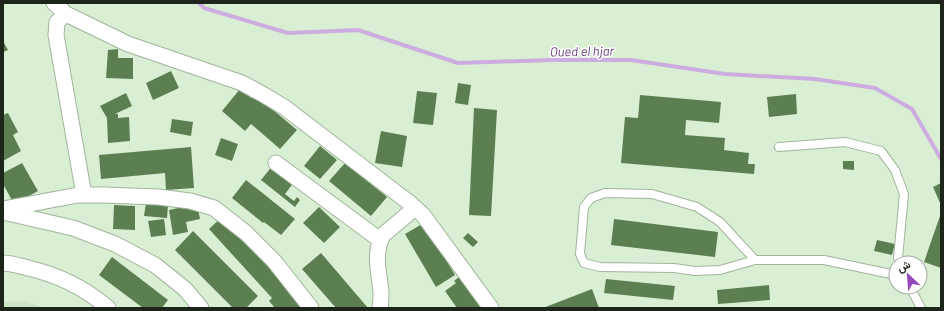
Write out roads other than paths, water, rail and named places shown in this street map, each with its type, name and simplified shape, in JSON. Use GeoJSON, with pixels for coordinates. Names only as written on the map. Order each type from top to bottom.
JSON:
{"type":"FeatureCollection","features":[{"type":"Feature","properties":{"kind":"street"},"geometry":{"type":"LineString","coordinates":[[54,3],[66,14],[128,44],[242,83],[284,107],[423,215],[491,308]]}},
{"type":"Feature","properties":{"kind":"street"},"geometry":{"type":"LineString","coordinates":[[66,14],[57,22],[56,35],[84,195]]}},
{"type":"Feature","properties":{"kind":"street"},"geometry":{"type":"LineString","coordinates":[[276,163],[380,240]]}},
{"type":"Feature","properties":{"kind":"street"},"geometry":{"type":"LineString","coordinates":[[3,210],[84,195],[158,197],[190,202],[214,208],[246,233],[274,261],[311,308]]}},
{"type":"Feature","properties":{"kind":"street"},"geometry":{"type":"LineString","coordinates":[[380,308],[381,292],[376,259],[382,234],[415,208]]}},
{"type":"Feature","properties":{"kind":"street"},"geometry":{"type":"LineString","coordinates":[[3,210],[73,228],[115,244],[155,265],[185,289],[200,308]]}},
{"type":"Feature","properties":{"kind":"street"},"geometry":{"type":"LineString","coordinates":[[3,263],[39,270],[64,279],[95,296],[108,308]]}},
{"type":"Feature","properties":{"kind":"lane"},"geometry":{"type":"LineString","coordinates":[[779,146],[845,142],[881,151],[895,170],[904,194],[898,255]]}},
{"type":"Feature","properties":{"kind":"lane"},"geometry":{"type":"LineString","coordinates":[[755,260],[720,222],[697,207],[652,194],[605,193],[591,198],[584,207],[580,254],[584,263],[600,268],[674,268],[695,271],[720,270],[755,260],[824,260],[888,273]]}},
{"type":"Feature","properties":{"kind":"lane"},"geometry":{"type":"LineString","coordinates":[[914,295],[921,308]]}},
{"type":"Feature","properties":{"kind":"waterway","name":"Oued el hjar"},"geometry":{"type":"LineString","coordinates":[[199,3],[204,8],[288,33],[358,30],[458,63],[553,60],[631,60],[725,74],[815,79],[875,88],[912,109],[941,159]]}}]}
